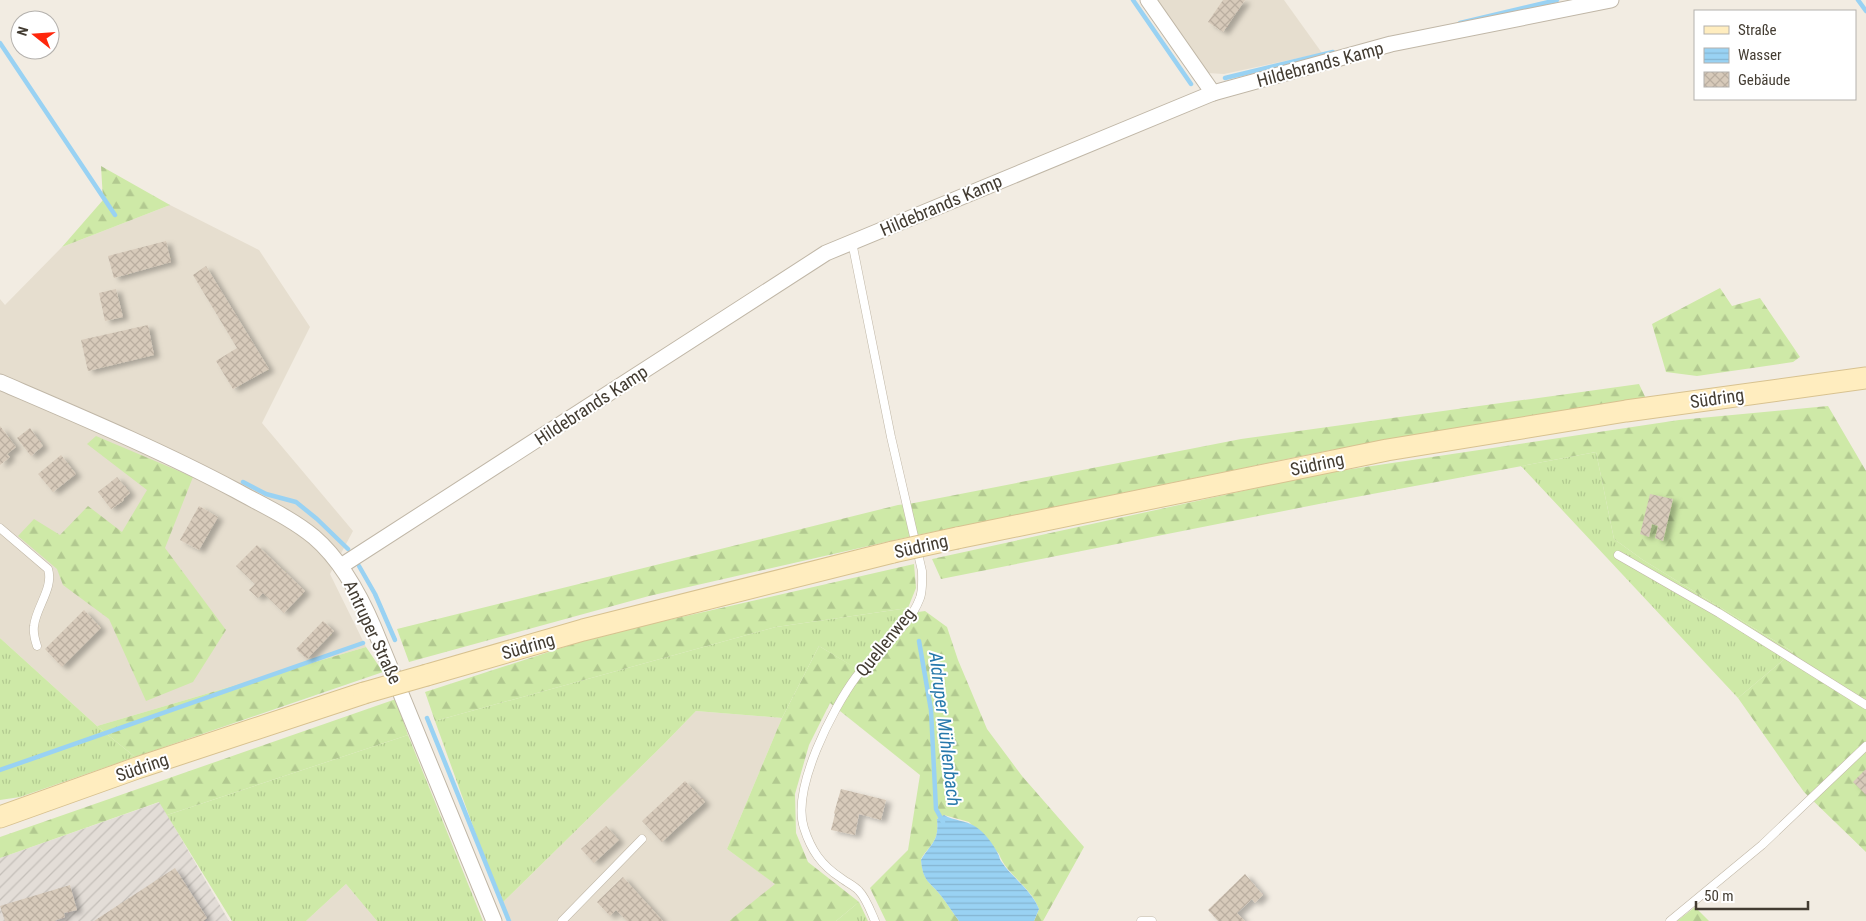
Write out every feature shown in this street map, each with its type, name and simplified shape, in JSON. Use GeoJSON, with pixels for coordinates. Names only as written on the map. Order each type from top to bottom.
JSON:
{"type":"FeatureCollection","features":[{"type":"Feature","properties":{"kind":"main road","name":"Südring"},"geometry":{"type":"LineString","coordinates":[[0,817],[137,768],[364,693],[583,630],[893,552],[1387,450],[1626,411],[1866,378]]}},
{"type":"Feature","properties":{"kind":"street"},"geometry":{"type":"LineString","coordinates":[[1148,0],[1213,93]]}},
{"type":"Feature","properties":{"kind":"street","name":"Hildebrands Kamp"},"geometry":{"type":"LineString","coordinates":[[341,566],[826,253],[1213,93],[1391,44],[1610,0]]}},
{"type":"Feature","properties":{"kind":"street","name":"Antruper Straße"},"geometry":{"type":"LineString","coordinates":[[0,382],[199,471],[282,515],[314,538],[341,566],[361,597],[494,921]]}},
{"type":"Feature","properties":{"kind":"lane","name":"Quellenweg"},"geometry":{"type":"LineString","coordinates":[[852,242],[891,437],[922,572],[923,585],[920,598],[910,617],[857,676],[840,702],[821,740],[808,772],[803,800],[803,825],[812,849],[826,868],[860,891],[876,921]]}},
{"type":"Feature","properties":{"kind":"lane"},"geometry":{"type":"LineString","coordinates":[[0,528],[48,569],[50,576],[34,626],[37,646]]}},
{"type":"Feature","properties":{"kind":"lane"},"geometry":{"type":"LineString","coordinates":[[1618,555],[1719,613],[1866,705]]}},
{"type":"Feature","properties":{"kind":"lane"},"geometry":{"type":"LineString","coordinates":[[1670,921],[1762,845],[1866,746]]}},
{"type":"Feature","properties":{"kind":"lane"},"geometry":{"type":"LineString","coordinates":[[562,921],[642,838]]}},
{"type":"Feature","properties":{"kind":"lane"},"geometry":{"type":"LineString","coordinates":[[1141,921],[1152,921]]}},
{"type":"Feature","properties":{"kind":"shaded area"},"geometry":{"type":"Polygon","coordinates":[[[1156,0],[1284,0],[1322,53],[1224,74],[1207,73],[1156,0]]]}},
{"type":"Feature","properties":{"kind":"shaded area"},"geometry":{"type":"Polygon","coordinates":[[[170,205],[259,250],[310,327],[262,423],[353,531],[330,574],[366,647],[97,726],[0,638],[0,299],[5,305],[62,247],[170,205]]]}},
{"type":"Feature","properties":{"kind":"shaded area"},"geometry":{"type":"Polygon","coordinates":[[[696,711],[782,718],[727,849],[776,884],[729,921],[508,921],[501,904],[696,711]]]}},
{"type":"Feature","properties":{"kind":"shaded area"},"geometry":{"type":"Polygon","coordinates":[[[160,802],[229,921],[0,921],[0,858],[160,802]]]}},
{"type":"Feature","properties":{"kind":"shaded area"},"geometry":{"type":"Polygon","coordinates":[[[346,884],[377,921],[306,921],[346,884]]]}},
{"type":"Feature","properties":{"kind":"green space"},"geometry":{"type":"Polygon","coordinates":[[[101,166],[170,205],[62,247],[103,200],[101,166]]]}},
{"type":"Feature","properties":{"kind":"green space"},"geometry":{"type":"Polygon","coordinates":[[[1720,288],[1732,306],[1760,298],[1800,357],[1793,362],[1697,376],[1666,372],[1652,324],[1720,288]]]}},
{"type":"Feature","properties":{"kind":"green space"},"geometry":{"type":"Polygon","coordinates":[[[1639,384],[1648,403],[1331,450],[908,537],[649,596],[409,662],[397,629],[898,505],[1241,439],[1639,384]]]}},
{"type":"Feature","properties":{"kind":"green space"},"geometry":{"type":"Polygon","coordinates":[[[1828,406],[1866,471],[1866,852],[1804,792],[1738,698],[1793,652],[1643,560],[1614,539],[1596,452],[1324,503],[941,579],[932,559],[1325,473],[1679,420],[1828,406]]]}},
{"type":"Feature","properties":{"kind":"green space"},"geometry":{"type":"Polygon","coordinates":[[[96,436],[193,477],[165,548],[226,630],[193,682],[146,701],[109,619],[63,585],[57,569],[18,536],[34,519],[60,535],[88,506],[122,532],[147,490],[87,444],[96,436]]]}},
{"type":"Feature","properties":{"kind":"green space"},"geometry":{"type":"Polygon","coordinates":[[[1596,452],[1614,539],[1643,560],[1793,652],[1738,698],[1521,466],[1596,452]]]}},
{"type":"Feature","properties":{"kind":"green space"},"geometry":{"type":"Polygon","coordinates":[[[914,564],[916,588],[908,608],[776,627],[435,721],[425,692],[598,636],[914,564]]]}},
{"type":"Feature","properties":{"kind":"green space"},"geometry":{"type":"Polygon","coordinates":[[[908,608],[857,669],[819,646],[782,718],[696,711],[501,904],[435,721],[776,627],[908,608]]]}},
{"type":"Feature","properties":{"kind":"green space"},"geometry":{"type":"Polygon","coordinates":[[[925,611],[947,627],[958,660],[987,729],[1022,776],[1084,847],[1043,921],[1034,921],[1039,909],[1035,901],[1007,868],[999,854],[969,822],[944,815],[937,819],[936,837],[921,859],[922,867],[925,877],[959,921],[886,921],[870,888],[908,850],[920,775],[830,703],[809,745],[795,794],[796,833],[808,862],[859,902],[836,921],[729,921],[775,884],[727,849],[782,718],[819,646],[866,674],[918,612],[925,611]]]}},
{"type":"Feature","properties":{"kind":"green space"},"geometry":{"type":"Polygon","coordinates":[[[0,638],[97,726],[135,757],[20,797],[0,800],[0,638]]]}},
{"type":"Feature","properties":{"kind":"green space"},"geometry":{"type":"Polygon","coordinates":[[[366,647],[383,672],[135,757],[97,726],[366,647]]]}},
{"type":"Feature","properties":{"kind":"green space"},"geometry":{"type":"Polygon","coordinates":[[[396,699],[408,735],[167,815],[159,802],[0,858],[0,837],[396,699]]]}},
{"type":"Feature","properties":{"kind":"green space"},"geometry":{"type":"Polygon","coordinates":[[[408,735],[483,921],[377,921],[346,884],[306,921],[232,921],[167,815],[408,735]]]}},
{"type":"Feature","properties":{"kind":"green space"},"geometry":{"type":"Polygon","coordinates":[[[859,902],[868,921],[836,921],[859,902]]]}},
{"type":"Feature","properties":{"kind":"green space"},"geometry":{"type":"Polygon","coordinates":[[[1695,907],[1709,921],[1677,921],[1695,907]]]}},
{"type":"Feature","properties":{"kind":"water"},"geometry":{"type":"Polygon","coordinates":[[[944,815],[972,825],[985,835],[999,855],[1000,860],[1036,902],[1039,909],[1034,921],[959,921],[942,897],[925,878],[922,868],[921,860],[936,837],[937,819],[944,815]]]}},
{"type":"Feature","properties":{"kind":"building"},"geometry":{"type":"Polygon","coordinates":[[[1223,0],[1245,0],[1223,32],[1208,22],[1223,0]]]}},
{"type":"Feature","properties":{"kind":"building"},"geometry":{"type":"Polygon","coordinates":[[[166,241],[171,262],[114,278],[108,256],[166,241]]]}},
{"type":"Feature","properties":{"kind":"building"},"geometry":{"type":"Polygon","coordinates":[[[206,266],[269,369],[233,389],[216,361],[237,348],[193,275],[206,266]]]}},
{"type":"Feature","properties":{"kind":"building"},"geometry":{"type":"Polygon","coordinates":[[[116,289],[123,317],[105,321],[99,293],[116,289]]]}},
{"type":"Feature","properties":{"kind":"building"},"geometry":{"type":"Polygon","coordinates":[[[148,325],[154,355],[88,371],[81,340],[148,325]]]}},
{"type":"Feature","properties":{"kind":"building"},"geometry":{"type":"Polygon","coordinates":[[[0,426],[16,447],[7,454],[10,457],[0,465],[0,426]]]}},
{"type":"Feature","properties":{"kind":"building"},"geometry":{"type":"Polygon","coordinates":[[[30,428],[43,446],[31,456],[17,438],[30,428]]]}},
{"type":"Feature","properties":{"kind":"building"},"geometry":{"type":"Polygon","coordinates":[[[61,455],[76,474],[53,492],[38,474],[61,455]]]}},
{"type":"Feature","properties":{"kind":"building"},"geometry":{"type":"Polygon","coordinates":[[[117,477],[130,493],[123,501],[111,509],[98,492],[117,477]]]}},
{"type":"Feature","properties":{"kind":"building"},"geometry":{"type":"Polygon","coordinates":[[[1650,494],[1673,499],[1663,541],[1655,538],[1658,526],[1652,524],[1649,537],[1640,534],[1650,494]]]}},
{"type":"Feature","properties":{"kind":"building"},"geometry":{"type":"Polygon","coordinates":[[[199,506],[218,517],[199,550],[180,540],[199,506]]]}},
{"type":"Feature","properties":{"kind":"building"},"geometry":{"type":"Polygon","coordinates":[[[257,545],[305,591],[284,613],[263,593],[258,598],[249,590],[255,584],[236,566],[257,545]]]}},
{"type":"Feature","properties":{"kind":"building"},"geometry":{"type":"Polygon","coordinates":[[[84,610],[101,628],[62,667],[45,649],[84,610]]]}},
{"type":"Feature","properties":{"kind":"building"},"geometry":{"type":"Polygon","coordinates":[[[323,621],[334,631],[307,659],[296,649],[323,621]]]}},
{"type":"Feature","properties":{"kind":"building"},"geometry":{"type":"Polygon","coordinates":[[[1866,769],[1866,795],[1853,782],[1866,769]]]}},
{"type":"Feature","properties":{"kind":"building"},"geometry":{"type":"Polygon","coordinates":[[[685,781],[705,802],[662,842],[642,821],[685,781]]]}},
{"type":"Feature","properties":{"kind":"building"},"geometry":{"type":"Polygon","coordinates":[[[841,789],[886,800],[881,820],[859,814],[855,835],[831,830],[841,789]]]}},
{"type":"Feature","properties":{"kind":"building"},"geometry":{"type":"Polygon","coordinates":[[[606,826],[619,840],[594,863],[581,849],[606,826]]]}},
{"type":"Feature","properties":{"kind":"building"},"geometry":{"type":"Polygon","coordinates":[[[175,868],[207,918],[203,921],[94,921],[175,868]]]}},
{"type":"Feature","properties":{"kind":"building"},"geometry":{"type":"Polygon","coordinates":[[[1245,874],[1263,895],[1255,903],[1252,899],[1237,913],[1245,921],[1218,921],[1208,910],[1245,874]]]}},
{"type":"Feature","properties":{"kind":"building"},"geometry":{"type":"Polygon","coordinates":[[[623,877],[663,921],[627,921],[616,910],[610,916],[597,902],[623,877]]]}},
{"type":"Feature","properties":{"kind":"building"},"geometry":{"type":"Polygon","coordinates":[[[70,885],[77,910],[64,913],[65,917],[54,921],[5,921],[0,906],[70,885]]]}},
{"type":"Feature","properties":{"kind":"waterway"},"geometry":{"type":"LineString","coordinates":[[1133,0],[1191,84]]}},
{"type":"Feature","properties":{"kind":"waterway"},"geometry":{"type":"LineString","coordinates":[[1460,23],[1557,0]]}},
{"type":"Feature","properties":{"kind":"waterway"},"geometry":{"type":"LineString","coordinates":[[1858,0],[1866,11]]}},
{"type":"Feature","properties":{"kind":"waterway"},"geometry":{"type":"LineString","coordinates":[[0,43],[115,215]]}},
{"type":"Feature","properties":{"kind":"waterway"},"geometry":{"type":"LineString","coordinates":[[1225,78],[1333,52]]}},
{"type":"Feature","properties":{"kind":"waterway"},"geometry":{"type":"LineString","coordinates":[[243,482],[266,494],[296,502],[348,549]]}},
{"type":"Feature","properties":{"kind":"waterway"},"geometry":{"type":"LineString","coordinates":[[359,566],[375,594],[395,640]]}},
{"type":"Feature","properties":{"kind":"waterway","name":"Aldruper Mühlenbach"},"geometry":{"type":"LineString","coordinates":[[919,641],[931,710],[936,809],[943,822]]}},
{"type":"Feature","properties":{"kind":"waterway"},"geometry":{"type":"LineString","coordinates":[[0,770],[363,643]]}},
{"type":"Feature","properties":{"kind":"waterway"},"geometry":{"type":"LineString","coordinates":[[427,718],[509,921]]}}]}
